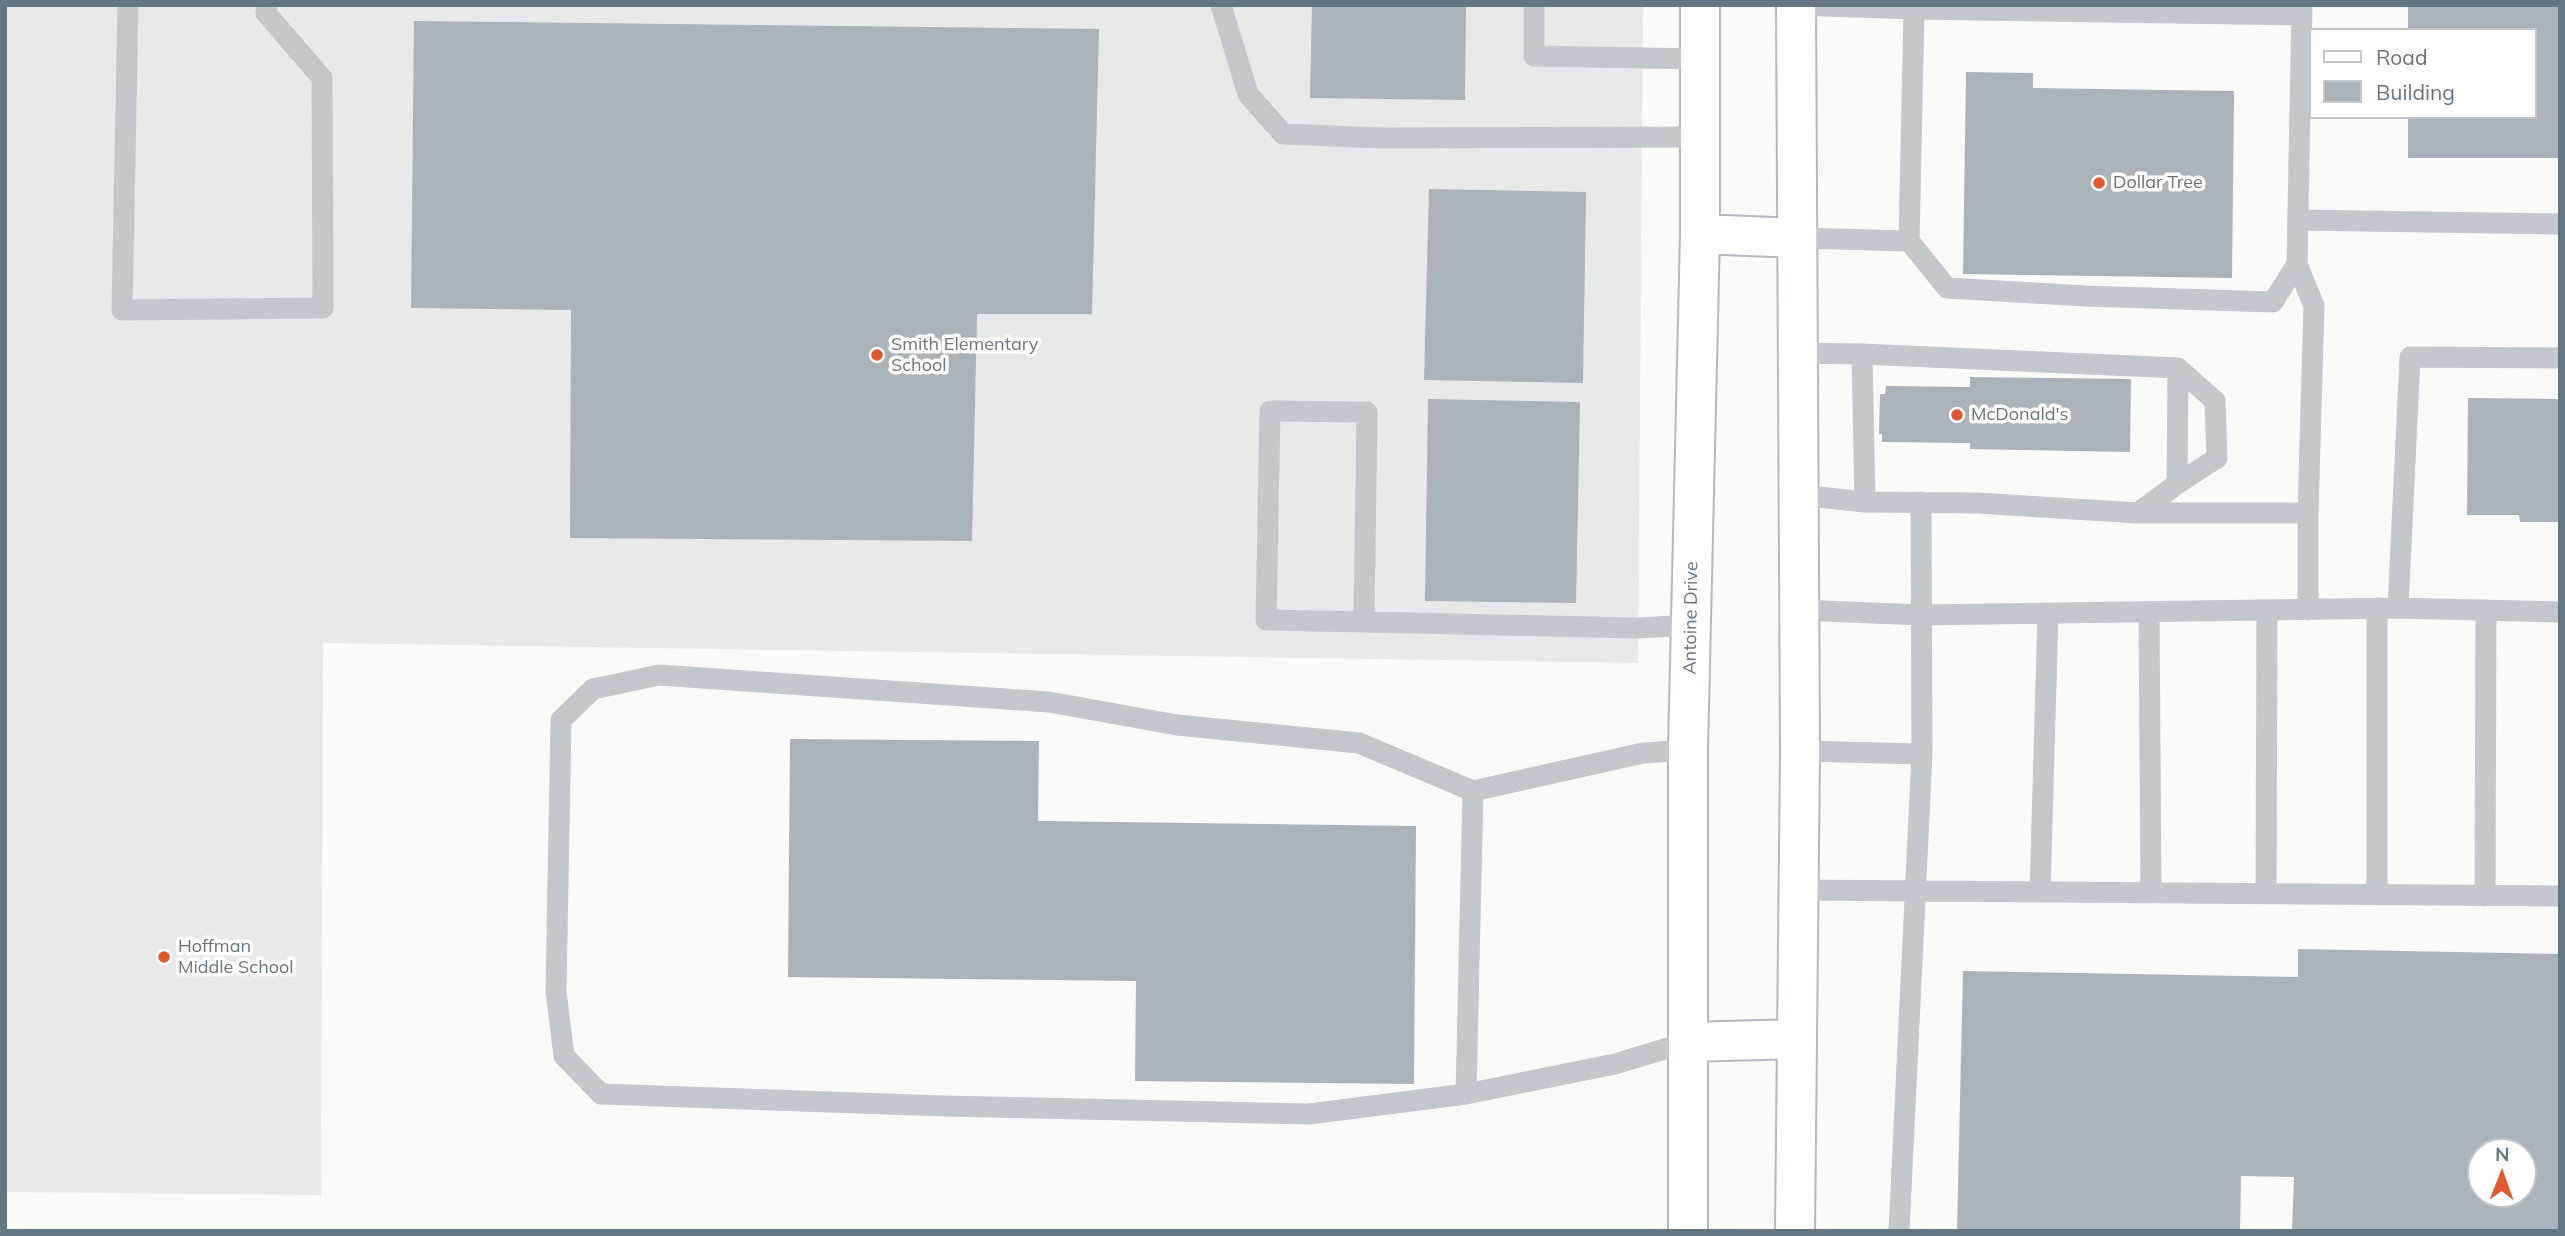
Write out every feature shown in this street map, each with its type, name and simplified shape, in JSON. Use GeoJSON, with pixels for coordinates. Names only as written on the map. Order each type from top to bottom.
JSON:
{"type":"FeatureCollection","features":[{"type":"Feature","properties":{"kind":"main road","name":"Antoine Drive"},"geometry":{"type":"LineString","coordinates":[[1688,1231],[1688,750],[1700,234],[1700,5]]}},
{"type":"Feature","properties":{"kind":"main road"},"geometry":{"type":"LineString","coordinates":[[1795,1231],[1800,751],[1796,5]]}},
{"type":"Feature","properties":{"kind":"main road"},"geometry":{"type":"LineString","coordinates":[[1700,234],[1797,238]]}},
{"type":"Feature","properties":{"kind":"main road"},"geometry":{"type":"LineString","coordinates":[[1688,1042],[1797,1039]]}},
{"type":"Feature","properties":{"kind":"lane"},"geometry":{"type":"LineString","coordinates":[[128,5],[122,310],[323,308],[322,78],[266,13],[267,5]]}},
{"type":"Feature","properties":{"kind":"lane"},"geometry":{"type":"LineString","coordinates":[[1221,5],[1248,94],[1283,134],[1383,138],[1700,137]]}},
{"type":"Feature","properties":{"kind":"lane"},"geometry":{"type":"LineString","coordinates":[[1534,5],[1534,57],[1700,59]]}},
{"type":"Feature","properties":{"kind":"lane"},"geometry":{"type":"LineString","coordinates":[[1796,5],[2302,10],[2297,264],[2314,306],[2308,610]]}},
{"type":"Feature","properties":{"kind":"lane"},"geometry":{"type":"LineString","coordinates":[[1914,7],[1909,241],[1947,288],[2273,302],[2297,264]]}},
{"type":"Feature","properties":{"kind":"lane"},"geometry":{"type":"LineString","coordinates":[[2298,220],[2557,224]]}},
{"type":"Feature","properties":{"kind":"lane"},"geometry":{"type":"LineString","coordinates":[[1797,238],[1909,241]]}},
{"type":"Feature","properties":{"kind":"lane"},"geometry":{"type":"LineString","coordinates":[[1798,353],[2178,368],[2215,401],[2217,458],[2138,513]]}},
{"type":"Feature","properties":{"kind":"lane"},"geometry":{"type":"LineString","coordinates":[[1862,354],[1865,502]]}},
{"type":"Feature","properties":{"kind":"lane"},"geometry":{"type":"LineString","coordinates":[[2377,895],[2388,608],[2410,357],[2560,358]]}},
{"type":"Feature","properties":{"kind":"lane"},"geometry":{"type":"LineString","coordinates":[[2177,484],[2178,368]]}},
{"type":"Feature","properties":{"kind":"lane"},"geometry":{"type":"LineString","coordinates":[[1364,622],[1367,412],[1270,411],[1266,620],[1638,628],[1691,625]]}},
{"type":"Feature","properties":{"kind":"lane"},"geometry":{"type":"LineString","coordinates":[[1799,495],[1865,502],[1921,502],[2138,513],[2308,513]]}},
{"type":"Feature","properties":{"kind":"lane"},"geometry":{"type":"LineString","coordinates":[[1899,1231],[1923,754],[1921,502]]}},
{"type":"Feature","properties":{"kind":"lane"},"geometry":{"type":"LineString","coordinates":[[1799,610],[1921,615],[2388,608],[2560,612]]}},
{"type":"Feature","properties":{"kind":"lane"},"geometry":{"type":"LineString","coordinates":[[2266,894],[2267,610]]}},
{"type":"Feature","properties":{"kind":"lane"},"geometry":{"type":"LineString","coordinates":[[2485,896],[2486,610]]}},
{"type":"Feature","properties":{"kind":"lane"},"geometry":{"type":"LineString","coordinates":[[2149,612],[2151,893]]}},
{"type":"Feature","properties":{"kind":"lane"},"geometry":{"type":"LineString","coordinates":[[2040,892],[2048,613]]}},
{"type":"Feature","properties":{"kind":"lane"},"geometry":{"type":"LineString","coordinates":[[1688,750],[1643,753],[1473,791],[1359,743],[1177,725],[1049,702],[659,675],[593,690],[561,720],[556,991],[564,1056],[601,1094],[944,1106],[1309,1114],[1466,1094],[1615,1064],[1688,1042]]}},
{"type":"Feature","properties":{"kind":"lane"},"geometry":{"type":"LineString","coordinates":[[1800,751],[1923,754]]}},
{"type":"Feature","properties":{"kind":"lane"},"geometry":{"type":"LineString","coordinates":[[1466,1094],[1473,791]]}},
{"type":"Feature","properties":{"kind":"lane"},"geometry":{"type":"LineString","coordinates":[[1798,890],[2560,897]]}},
{"type":"Feature","properties":{"kind":"shaded area","name":"Smith Elementary School"},"geometry":{"type":"Polygon","coordinates":[[[5,5],[1643,5],[1638,663],[323,643],[321,1195],[5,1192],[5,5]]]}},
{"type":"Feature","properties":{"kind":"building"},"geometry":{"type":"Polygon","coordinates":[[[1312,5],[1466,5],[1465,100],[1310,98],[1312,5]]]}},
{"type":"Feature","properties":{"kind":"building"},"geometry":{"type":"Polygon","coordinates":[[[2560,5],[2560,158],[2408,158],[2408,119],[2537,119],[2537,28],[2408,28],[2408,6],[2560,5]]]}},
{"type":"Feature","properties":{"kind":"building"},"geometry":{"type":"Polygon","coordinates":[[[414,21],[1099,29],[1092,314],[977,314],[972,541],[570,538],[571,310],[411,308],[414,21]]]}},
{"type":"Feature","properties":{"kind":"building","name":"Dollar Tree"},"geometry":{"type":"Polygon","coordinates":[[[1966,72],[2033,73],[2033,88],[2234,91],[2232,278],[1963,274],[1966,72]]]}},
{"type":"Feature","properties":{"kind":"building"},"geometry":{"type":"Polygon","coordinates":[[[1429,189],[1586,192],[1583,383],[1424,380],[1429,189]]]}},
{"type":"Feature","properties":{"kind":"building"},"geometry":{"type":"Polygon","coordinates":[[[1970,377],[2131,379],[2130,452],[1970,449],[1970,443],[1882,442],[1882,434],[1879,434],[1880,394],[1885,394],[1886,386],[1970,387],[1970,377]]]}},
{"type":"Feature","properties":{"kind":"building"},"geometry":{"type":"Polygon","coordinates":[[[2468,398],[2560,399],[2560,522],[2520,522],[2519,515],[2467,515],[2468,398]]]}},
{"type":"Feature","properties":{"kind":"building"},"geometry":{"type":"Polygon","coordinates":[[[1428,399],[1580,402],[1576,603],[1425,601],[1428,399]]]}},
{"type":"Feature","properties":{"kind":"building"},"geometry":{"type":"Polygon","coordinates":[[[790,739],[1039,741],[1038,821],[1416,826],[1414,1084],[1135,1081],[1136,981],[788,977],[790,739]]]}},
{"type":"Feature","properties":{"kind":"building"},"geometry":{"type":"Polygon","coordinates":[[[2298,949],[2560,954],[2560,1231],[2292,1231],[2294,1177],[2241,1176],[2240,1231],[1957,1231],[1963,971],[2298,977],[2298,949]]]}},
{"type":"Feature","properties":{"kind":"place","name":"Dollar Tree"},"geometry":{"type":"Point","coordinates":[2099,183]}},
{"type":"Feature","properties":{"kind":"place","name":"Smith Elementary School"},"geometry":{"type":"Point","coordinates":[877,355]}},
{"type":"Feature","properties":{"kind":"place","name":"McDonald's"},"geometry":{"type":"Point","coordinates":[1957,415]}},
{"type":"Feature","properties":{"kind":"place","name":"Hoffman Middle School"},"geometry":{"type":"Point","coordinates":[164,957]}}]}
